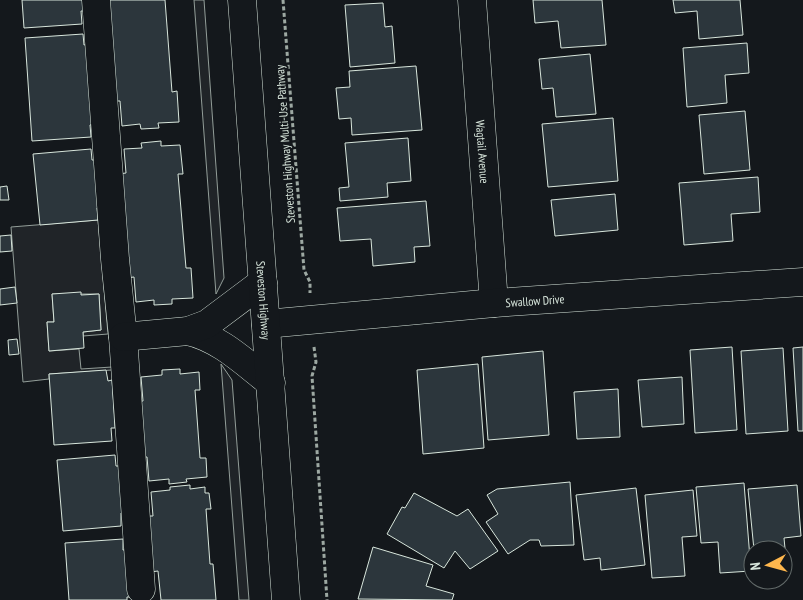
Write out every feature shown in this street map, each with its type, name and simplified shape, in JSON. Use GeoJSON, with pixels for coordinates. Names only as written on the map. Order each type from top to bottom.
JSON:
{"type":"FeatureCollection","features":[{"type":"Feature","properties":{"kind":"street"},"geometry":{"type":"LineString","coordinates":[[96,0],[141,589]]}},
{"type":"Feature","properties":{"kind":"street","name":"Steveston Highway"},"geometry":{"type":"LineString","coordinates":[[242,0],[286,600]]}},
{"type":"Feature","properties":{"kind":"street","name":"Wagtail Avenue"},"geometry":{"type":"LineString","coordinates":[[472,0],[494,303]]}},
{"type":"Feature","properties":{"kind":"street"},"geometry":{"type":"LineString","coordinates":[[123,337],[188,331],[207,324],[263,282]]}},
{"type":"Feature","properties":{"kind":"street","name":"Swallow Drive"},"geometry":{"type":"LineString","coordinates":[[266,324],[494,303],[803,282]]}},
{"type":"Feature","properties":{"kind":"street"},"geometry":{"type":"LineString","coordinates":[[188,331],[205,335],[216,341],[271,383]]}},
{"type":"Feature","properties":{"kind":"path","name":"Steveston Highway Multi-Use Pathway"},"geometry":{"type":"LineString","coordinates":[[283,0],[304,270],[310,282],[309,285]]}},
{"type":"Feature","properties":{"kind":"path"},"geometry":{"type":"LineString","coordinates":[[316,362],[312,376],[327,600]]}},
{"type":"Feature","properties":{"kind":"shaded area"},"geometry":{"type":"Polygon","coordinates":[[[194,0],[204,0],[224,278],[216,294],[194,0]]]}},
{"type":"Feature","properties":{"kind":"shaded area"},"geometry":{"type":"Polygon","coordinates":[[[98,220],[108,334],[83,336],[83,332],[101,330],[99,294],[52,294],[54,322],[47,322],[49,351],[79,349],[81,369],[112,367],[112,370],[49,374],[49,379],[23,382],[11,227],[98,220]]]}},
{"type":"Feature","properties":{"kind":"shaded area"},"geometry":{"type":"Polygon","coordinates":[[[221,364],[232,380],[249,600],[239,600],[221,364]]]}},
{"type":"Feature","properties":{"kind":"building"},"geometry":{"type":"Polygon","coordinates":[[[22,0],[85,0],[85,11],[81,11],[82,24],[24,28],[22,0]]]}},
{"type":"Feature","properties":{"kind":"building"},"geometry":{"type":"Polygon","coordinates":[[[105,0],[165,0],[172,92],[177,91],[179,122],[158,123],[159,128],[141,129],[140,124],[122,126],[120,101],[113,101],[105,0]]]}},
{"type":"Feature","properties":{"kind":"building"},"geometry":{"type":"Polygon","coordinates":[[[533,0],[602,0],[606,45],[561,48],[558,21],[535,23],[533,0]]]}},
{"type":"Feature","properties":{"kind":"building"},"geometry":{"type":"Polygon","coordinates":[[[673,0],[740,0],[743,35],[699,39],[697,11],[675,13],[673,0]]]}},
{"type":"Feature","properties":{"kind":"building"},"geometry":{"type":"Polygon","coordinates":[[[383,3],[385,27],[392,26],[395,63],[350,67],[345,5],[383,3]]]}},
{"type":"Feature","properties":{"kind":"building"},"geometry":{"type":"Polygon","coordinates":[[[83,34],[84,45],[88,44],[94,124],[90,125],[91,137],[32,141],[25,38],[83,34]]]}},
{"type":"Feature","properties":{"kind":"building"},"geometry":{"type":"Polygon","coordinates":[[[747,43],[749,73],[725,75],[727,103],[687,107],[683,48],[747,43]]]}},
{"type":"Feature","properties":{"kind":"building"},"geometry":{"type":"Polygon","coordinates":[[[590,54],[596,114],[556,117],[553,88],[542,89],[539,59],[590,54]]]}},
{"type":"Feature","properties":{"kind":"building"},"geometry":{"type":"Polygon","coordinates":[[[416,66],[422,130],[352,135],[351,118],[339,119],[336,88],[350,87],[349,71],[416,66]]]}},
{"type":"Feature","properties":{"kind":"building"},"geometry":{"type":"Polygon","coordinates":[[[745,111],[750,170],[704,174],[699,115],[745,111]]]}},
{"type":"Feature","properties":{"kind":"building"},"geometry":{"type":"Polygon","coordinates":[[[613,118],[618,181],[548,187],[542,124],[613,118]]]}},
{"type":"Feature","properties":{"kind":"building"},"geometry":{"type":"Polygon","coordinates":[[[408,138],[411,181],[387,183],[388,197],[340,201],[339,188],[349,187],[345,143],[408,138]]]}},
{"type":"Feature","properties":{"kind":"building"},"geometry":{"type":"Polygon","coordinates":[[[161,141],[161,146],[180,145],[183,174],[178,174],[186,268],[191,268],[193,298],[172,299],[172,304],[154,305],[154,300],[136,302],[134,277],[126,278],[118,174],[126,173],[124,149],[142,148],[141,143],[161,141]]]}},
{"type":"Feature","properties":{"kind":"building"},"geometry":{"type":"Polygon","coordinates":[[[91,149],[92,160],[97,160],[101,207],[97,208],[98,220],[40,225],[33,154],[91,149]]]}},
{"type":"Feature","properties":{"kind":"building"},"geometry":{"type":"Polygon","coordinates":[[[758,177],[760,212],[731,214],[733,241],[684,245],[679,183],[758,177]]]}},
{"type":"Feature","properties":{"kind":"building"},"geometry":{"type":"Polygon","coordinates":[[[7,186],[9,200],[0,200],[0,187],[7,186]]]}},
{"type":"Feature","properties":{"kind":"building"},"geometry":{"type":"Polygon","coordinates":[[[615,194],[618,230],[555,236],[551,200],[615,194]]]}},
{"type":"Feature","properties":{"kind":"building"},"geometry":{"type":"Polygon","coordinates":[[[426,201],[430,246],[414,247],[415,262],[373,266],[371,239],[340,241],[337,208],[426,201]]]}},
{"type":"Feature","properties":{"kind":"building"},"geometry":{"type":"Polygon","coordinates":[[[11,235],[12,251],[0,252],[0,236],[11,235]]]}},
{"type":"Feature","properties":{"kind":"building"},"geometry":{"type":"Polygon","coordinates":[[[15,287],[17,303],[0,305],[0,289],[15,287]]]}},
{"type":"Feature","properties":{"kind":"building"},"geometry":{"type":"Polygon","coordinates":[[[81,292],[81,295],[99,294],[101,330],[83,332],[84,348],[49,351],[47,322],[54,322],[52,294],[81,292]]]}},
{"type":"Feature","properties":{"kind":"building"},"geometry":{"type":"Polygon","coordinates":[[[17,339],[19,354],[9,355],[8,340],[17,339]]]}},
{"type":"Feature","properties":{"kind":"building"},"geometry":{"type":"Polygon","coordinates":[[[732,347],[737,430],[695,433],[690,350],[732,347]]]}},
{"type":"Feature","properties":{"kind":"building"},"geometry":{"type":"Polygon","coordinates":[[[803,347],[803,431],[798,431],[793,348],[803,347]]]}},
{"type":"Feature","properties":{"kind":"building"},"geometry":{"type":"Polygon","coordinates":[[[783,348],[788,431],[746,434],[741,351],[783,348]]]}},
{"type":"Feature","properties":{"kind":"building"},"geometry":{"type":"Polygon","coordinates":[[[543,351],[549,435],[488,440],[482,357],[543,351]]]}},
{"type":"Feature","properties":{"kind":"building"},"geometry":{"type":"Polygon","coordinates":[[[478,364],[484,448],[423,454],[417,370],[478,364]]]}},
{"type":"Feature","properties":{"kind":"building"},"geometry":{"type":"Polygon","coordinates":[[[180,369],[180,374],[199,372],[200,390],[195,390],[200,458],[206,458],[207,477],[186,479],[187,482],[169,484],[169,479],[149,481],[147,457],[139,457],[135,402],[143,401],[141,377],[162,375],[162,370],[180,369]]]}},
{"type":"Feature","properties":{"kind":"building"},"geometry":{"type":"Polygon","coordinates":[[[106,370],[108,381],[112,380],[115,428],[111,428],[112,441],[54,445],[49,374],[106,370]]]}},
{"type":"Feature","properties":{"kind":"building"},"geometry":{"type":"Polygon","coordinates":[[[682,377],[684,424],[642,427],[638,380],[682,377]]]}},
{"type":"Feature","properties":{"kind":"building"},"geometry":{"type":"Polygon","coordinates":[[[618,389],[620,437],[577,439],[574,392],[618,389]]]}},
{"type":"Feature","properties":{"kind":"building"},"geometry":{"type":"Polygon","coordinates":[[[115,455],[116,466],[120,466],[124,513],[121,513],[121,526],[63,531],[57,460],[115,455]]]}},
{"type":"Feature","properties":{"kind":"building"},"geometry":{"type":"Polygon","coordinates":[[[570,482],[574,545],[541,546],[539,540],[530,540],[508,554],[486,522],[498,514],[487,495],[497,489],[570,482]]]}},
{"type":"Feature","properties":{"kind":"building"},"geometry":{"type":"Polygon","coordinates":[[[744,483],[749,540],[743,540],[743,572],[720,573],[718,542],[701,543],[696,487],[744,483]]]}},
{"type":"Feature","properties":{"kind":"building"},"geometry":{"type":"Polygon","coordinates":[[[190,485],[190,489],[205,487],[205,493],[209,493],[211,509],[206,509],[210,564],[213,564],[216,600],[161,600],[158,571],[150,572],[145,516],[153,516],[151,492],[170,490],[170,487],[190,485]]]}},
{"type":"Feature","properties":{"kind":"building"},"geometry":{"type":"Polygon","coordinates":[[[797,485],[801,536],[784,538],[784,540],[753,540],[748,489],[797,485]]]}},
{"type":"Feature","properties":{"kind":"building"},"geometry":{"type":"Polygon","coordinates":[[[636,488],[645,565],[601,570],[600,558],[584,560],[576,495],[636,488]]]}},
{"type":"Feature","properties":{"kind":"building"},"geometry":{"type":"Polygon","coordinates":[[[693,490],[697,536],[682,537],[685,576],[652,578],[645,495],[693,490]]]}},
{"type":"Feature","properties":{"kind":"building"},"geometry":{"type":"Polygon","coordinates":[[[414,493],[457,516],[468,509],[498,551],[470,569],[455,551],[444,568],[387,534],[402,507],[405,508],[414,493]]]}},
{"type":"Feature","properties":{"kind":"building"},"geometry":{"type":"Polygon","coordinates":[[[123,539],[123,550],[128,550],[131,597],[127,597],[127,600],[69,600],[65,543],[123,539]]]}},
{"type":"Feature","properties":{"kind":"building"},"geometry":{"type":"Polygon","coordinates":[[[373,547],[433,565],[426,586],[454,594],[452,600],[358,599],[373,547]]]}}]}
